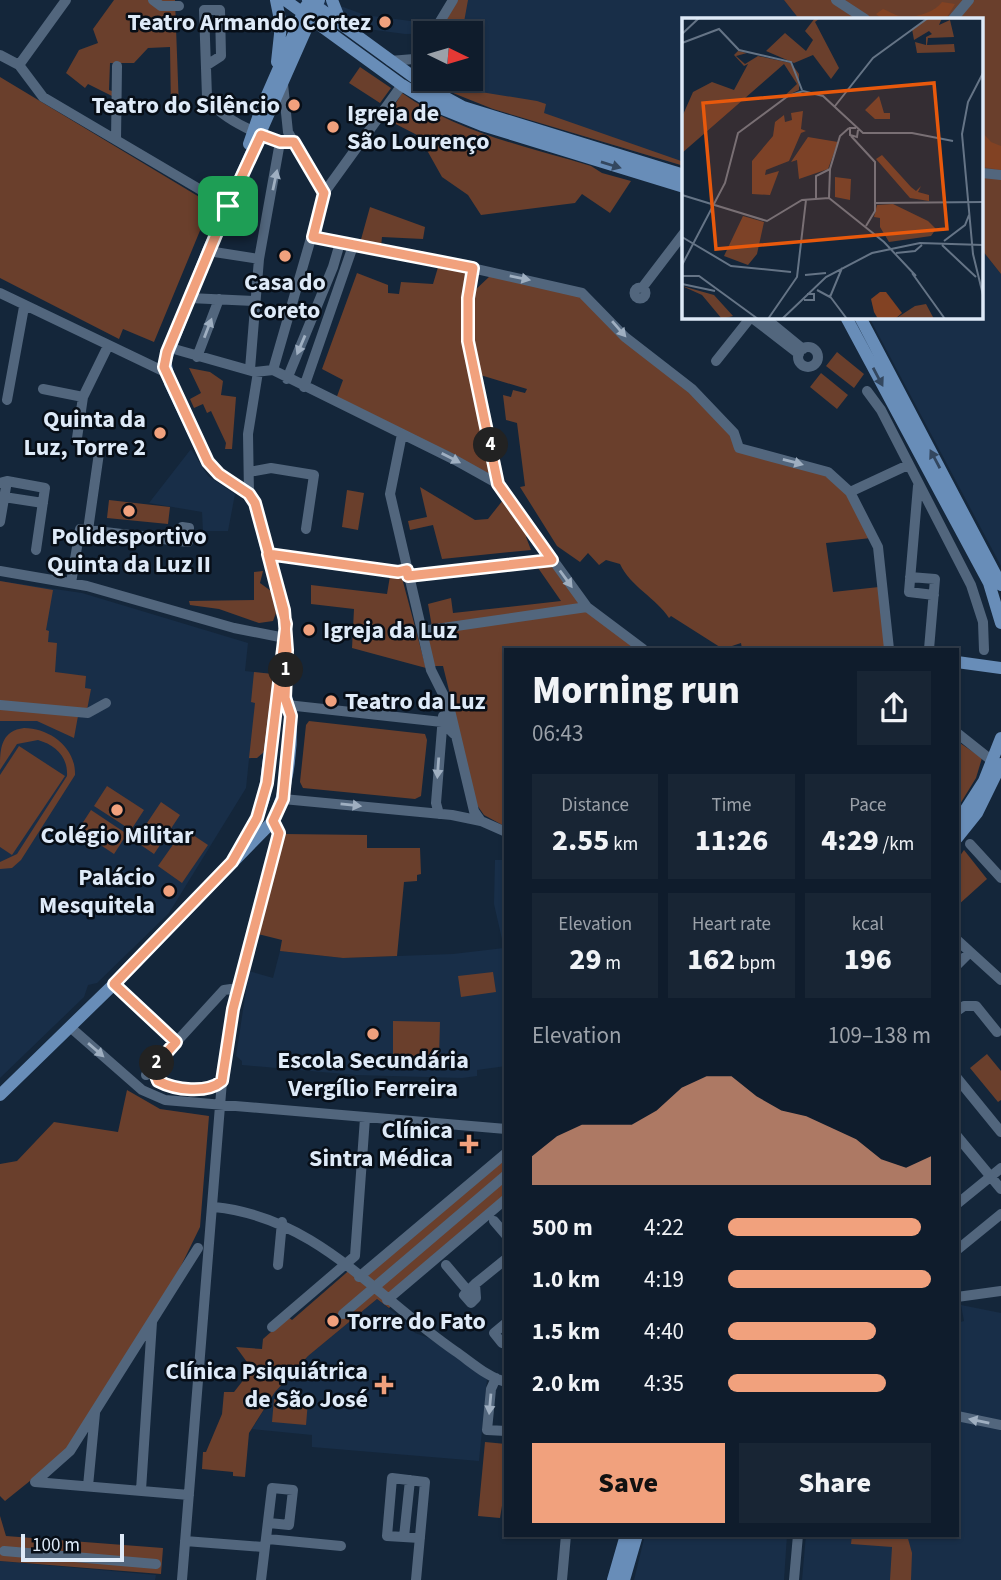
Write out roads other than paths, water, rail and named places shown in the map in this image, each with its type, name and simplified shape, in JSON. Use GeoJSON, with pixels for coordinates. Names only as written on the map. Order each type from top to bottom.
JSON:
{"type":"FeatureCollection","features":[{"type":"Feature","properties":{"kind":"main road"},"geometry":{"type":"LineString","coordinates":[[276,0],[281,25],[276,72]]}},
{"type":"Feature","properties":{"kind":"main road"},"geometry":{"type":"LineString","coordinates":[[285,0],[311,5],[402,85],[440,108],[482,125],[681,187]]}},
{"type":"Feature","properties":{"kind":"main road"},"geometry":{"type":"LineString","coordinates":[[332,0],[337,29],[390,61],[429,89],[463,107],[682,174]]}},
{"type":"Feature","properties":{"kind":"main road"},"geometry":{"type":"LineString","coordinates":[[0,1095],[114,984],[273,821],[283,799],[291,716],[284,689],[284,610],[255,503],[249,494],[219,474],[208,462],[165,372],[167,352],[257,133],[276,72],[311,5]]}},
{"type":"Feature","properties":{"kind":"main road"},"geometry":{"type":"LineString","coordinates":[[257,133],[300,47],[311,5]]}},
{"type":"Feature","properties":{"kind":"main road"},"geometry":{"type":"LineString","coordinates":[[300,47],[312,38],[337,29]]}},
{"type":"Feature","properties":{"kind":"main road"},"geometry":{"type":"LineString","coordinates":[[847,318],[989,583],[1001,623]]}},
{"type":"Feature","properties":{"kind":"main road"},"geometry":{"type":"LineString","coordinates":[[861,318],[1001,585]]}},
{"type":"Feature","properties":{"kind":"main road"},"geometry":{"type":"LineString","coordinates":[[232,862],[257,818],[267,783],[285,638]]}},
{"type":"Feature","properties":{"kind":"main road"},"geometry":{"type":"LineString","coordinates":[[959,663],[998,665]]}},
{"type":"Feature","properties":{"kind":"main road"},"geometry":{"type":"LineString","coordinates":[[274,715],[287,705]]}},
{"type":"Feature","properties":{"kind":"main road"},"geometry":{"type":"LineString","coordinates":[[959,836],[977,813],[1000,742]]}},
{"type":"Feature","properties":{"kind":"main road"},"geometry":{"type":"LineString","coordinates":[[959,820],[1001,765]]}},
{"type":"Feature","properties":{"kind":"main road"},"geometry":{"type":"LineString","coordinates":[[267,783],[271,793],[283,799]]}},
{"type":"Feature","properties":{"kind":"main road"},"geometry":{"type":"LineString","coordinates":[[613,1580],[625,1537]]}},
{"type":"Feature","properties":{"kind":"main road"},"geometry":{"type":"LineString","coordinates":[[624,1580],[636,1537]]}},
{"type":"Feature","properties":{"kind":"street"},"geometry":{"type":"LineString","coordinates":[[19,65],[66,0]]}},
{"type":"Feature","properties":{"kind":"street"},"geometry":{"type":"LineString","coordinates":[[153,0],[161,6],[179,6]]}},
{"type":"Feature","properties":{"kind":"street"},"geometry":{"type":"LineString","coordinates":[[440,21],[453,0]]}},
{"type":"Feature","properties":{"kind":"street"},"geometry":{"type":"LineString","coordinates":[[836,0],[863,18]]}},
{"type":"Feature","properties":{"kind":"street"},"geometry":{"type":"LineString","coordinates":[[954,18],[969,0]]}},
{"type":"Feature","properties":{"kind":"street"},"geometry":{"type":"LineString","coordinates":[[207,65],[221,55],[220,10],[204,10],[207,97],[213,107],[257,133],[280,142],[294,142]]}},
{"type":"Feature","properties":{"kind":"street"},"geometry":{"type":"LineString","coordinates":[[0,55],[19,65],[43,97],[228,206]]}},
{"type":"Feature","properties":{"kind":"street"},"geometry":{"type":"LineString","coordinates":[[390,61],[413,58]]}},
{"type":"Feature","properties":{"kind":"street"},"geometry":{"type":"LineString","coordinates":[[116,140],[117,66]]}},
{"type":"Feature","properties":{"kind":"street"},"geometry":{"type":"LineString","coordinates":[[283,85],[288,131],[324,193]]}},
{"type":"Feature","properties":{"kind":"street"},"geometry":{"type":"LineString","coordinates":[[249,494],[248,434],[260,371],[313,237],[324,193],[402,85]]}},
{"type":"Feature","properties":{"kind":"street"},"geometry":{"type":"LineString","coordinates":[[260,371],[254,301],[280,142]]}},
{"type":"Feature","properties":{"kind":"street"},"geometry":{"type":"LineString","coordinates":[[642,288],[682,236]]}},
{"type":"Feature","properties":{"kind":"street"},"geometry":{"type":"LineString","coordinates":[[313,237],[566,287],[582,293],[607,315],[625,337],[692,389],[734,433],[739,448],[828,472],[850,492],[878,547],[889,648]]}},
{"type":"Feature","properties":{"kind":"street"},"geometry":{"type":"LineString","coordinates":[[287,379],[333,267],[340,243]]}},
{"type":"Feature","properties":{"kind":"street"},"geometry":{"type":"LineString","coordinates":[[304,387],[353,246]]}},
{"type":"Feature","properties":{"kind":"street"},"geometry":{"type":"LineString","coordinates":[[208,251],[259,259]]}},
{"type":"Feature","properties":{"kind":"street"},"geometry":{"type":"LineString","coordinates":[[333,267],[345,271]]}},
{"type":"Feature","properties":{"kind":"street"},"geometry":{"type":"LineString","coordinates":[[473,268],[468,298],[468,331],[498,484],[587,607],[642,648]]}},
{"type":"Feature","properties":{"kind":"street"},"geometry":{"type":"LineString","coordinates":[[0,293],[24,307],[165,372]]}},
{"type":"Feature","properties":{"kind":"street"},"geometry":{"type":"LineString","coordinates":[[189,298],[254,301]]}},
{"type":"Feature","properties":{"kind":"street"},"geometry":{"type":"LineString","coordinates":[[197,357],[219,299]]}},
{"type":"Feature","properties":{"kind":"street"},"geometry":{"type":"LineString","coordinates":[[7,400],[24,307]]}},
{"type":"Feature","properties":{"kind":"street"},"geometry":{"type":"LineString","coordinates":[[716,361],[750,318]]}},
{"type":"Feature","properties":{"kind":"street"},"geometry":{"type":"LineString","coordinates":[[752,318],[801,352],[765,318]]}},
{"type":"Feature","properties":{"kind":"street"},"geometry":{"type":"LineString","coordinates":[[77,438],[83,397],[108,346]]}},
{"type":"Feature","properties":{"kind":"street"},"geometry":{"type":"LineString","coordinates":[[174,349],[287,379],[498,484]]}},
{"type":"Feature","properties":{"kind":"street"},"geometry":{"type":"LineString","coordinates":[[43,389],[83,397]]}},
{"type":"Feature","properties":{"kind":"street"},"geometry":{"type":"LineString","coordinates":[[867,391],[881,410],[974,590],[983,622],[984,650]]}},
{"type":"Feature","properties":{"kind":"street"},"geometry":{"type":"LineString","coordinates":[[402,434],[390,494],[431,670],[446,700],[471,798],[481,821]]}},
{"type":"Feature","properties":{"kind":"street"},"geometry":{"type":"LineString","coordinates":[[88,530],[99,453]]}},
{"type":"Feature","properties":{"kind":"street"},"geometry":{"type":"LineString","coordinates":[[850,492],[908,465]]}},
{"type":"Feature","properties":{"kind":"street"},"geometry":{"type":"LineString","coordinates":[[249,472],[271,468],[314,475],[306,529]]}},
{"type":"Feature","properties":{"kind":"street"},"geometry":{"type":"LineString","coordinates":[[0,522],[4,482],[43,486],[36,550]]}},
{"type":"Feature","properties":{"kind":"street"},"geometry":{"type":"LineString","coordinates":[[918,486],[910,577],[935,579],[929,648]]}},
{"type":"Feature","properties":{"kind":"street"},"geometry":{"type":"LineString","coordinates":[[4,498],[43,503]]}},
{"type":"Feature","properties":{"kind":"street"},"geometry":{"type":"LineString","coordinates":[[915,516],[935,517]]}},
{"type":"Feature","properties":{"kind":"street"},"geometry":{"type":"LineString","coordinates":[[71,583],[80,529],[173,540]]}},
{"type":"Feature","properties":{"kind":"street"},"geometry":{"type":"LineString","coordinates":[[268,554],[408,573],[552,560]]}},
{"type":"Feature","properties":{"kind":"street"},"geometry":{"type":"LineString","coordinates":[[0,571],[71,583],[285,638]]}},
{"type":"Feature","properties":{"kind":"street"},"geometry":{"type":"LineString","coordinates":[[422,631],[587,607]]}},
{"type":"Feature","properties":{"kind":"street"},"geometry":{"type":"LineString","coordinates":[[439,814],[436,803],[446,700]]}},
{"type":"Feature","properties":{"kind":"street"},"geometry":{"type":"LineString","coordinates":[[0,705],[88,713],[106,703]]}},
{"type":"Feature","properties":{"kind":"street"},"geometry":{"type":"LineString","coordinates":[[287,705],[442,722],[456,737]]}},
{"type":"Feature","properties":{"kind":"street"},"geometry":{"type":"LineString","coordinates":[[959,734],[1001,765]]}},
{"type":"Feature","properties":{"kind":"street"},"geometry":{"type":"LineString","coordinates":[[452,816],[465,813],[471,798]]}},
{"type":"Feature","properties":{"kind":"street"},"geometry":{"type":"LineString","coordinates":[[283,799],[439,814],[481,821],[504,831]]}},
{"type":"Feature","properties":{"kind":"street"},"geometry":{"type":"LineString","coordinates":[[182,1580],[220,1133],[222,1081],[237,996],[279,833],[273,821]]}},
{"type":"Feature","properties":{"kind":"street"},"geometry":{"type":"LineString","coordinates":[[970,844],[1001,878]]}},
{"type":"Feature","properties":{"kind":"street"},"geometry":{"type":"LineString","coordinates":[[959,942],[1001,980]]}},
{"type":"Feature","properties":{"kind":"street"},"geometry":{"type":"LineString","coordinates":[[959,963],[970,951]]}},
{"type":"Feature","properties":{"kind":"street"},"geometry":{"type":"LineString","coordinates":[[114,984],[176,1042]]}},
{"type":"Feature","properties":{"kind":"street"},"geometry":{"type":"LineString","coordinates":[[122,1073],[149,1071],[218,996],[229,988],[237,996]]}},
{"type":"Feature","properties":{"kind":"street"},"geometry":{"type":"LineString","coordinates":[[959,1010],[964,1006],[976,1006],[997,1032]]}},
{"type":"Feature","properties":{"kind":"street"},"geometry":{"type":"LineString","coordinates":[[70,1027],[149,1094],[165,1100],[504,1129]]}},
{"type":"Feature","properties":{"kind":"street"},"geometry":{"type":"LineString","coordinates":[[149,1071],[158,1081],[172,1086],[206,1089],[222,1081]]}},
{"type":"Feature","properties":{"kind":"street"},"geometry":{"type":"LineString","coordinates":[[149,1071],[149,1094]]}},
{"type":"Feature","properties":{"kind":"street"},"geometry":{"type":"LineString","coordinates":[[959,1080],[1001,1132]]}},
{"type":"Feature","properties":{"kind":"street"},"geometry":{"type":"LineString","coordinates":[[199,1104],[213,1113],[220,1133]]}},
{"type":"Feature","properties":{"kind":"street"},"geometry":{"type":"LineString","coordinates":[[272,1327],[355,1256],[365,1118]]}},
{"type":"Feature","properties":{"kind":"street"},"geometry":{"type":"LineString","coordinates":[[959,1138],[1001,1189]]}},
{"type":"Feature","properties":{"kind":"street"},"geometry":{"type":"LineString","coordinates":[[359,1277],[504,1155]]}},
{"type":"Feature","properties":{"kind":"street"},"geometry":{"type":"LineString","coordinates":[[959,1202],[1001,1168]]}},
{"type":"Feature","properties":{"kind":"street"},"geometry":{"type":"LineString","coordinates":[[342,1314],[504,1177]]}},
{"type":"Feature","properties":{"kind":"street"},"geometry":{"type":"LineString","coordinates":[[466,1187],[504,1233]]}},
{"type":"Feature","properties":{"kind":"street"},"geometry":{"type":"LineString","coordinates":[[390,1302],[491,1218],[504,1202]]}},
{"type":"Feature","properties":{"kind":"street"},"geometry":{"type":"LineString","coordinates":[[214,1207],[250,1212],[282,1222],[310,1237],[390,1302],[501,1380],[491,1390],[487,1430],[504,1431]]}},
{"type":"Feature","properties":{"kind":"street"},"geometry":{"type":"LineString","coordinates":[[959,1248],[1001,1214]]}},
{"type":"Feature","properties":{"kind":"street"},"geometry":{"type":"LineString","coordinates":[[278,1265],[282,1222]]}},
{"type":"Feature","properties":{"kind":"street"},"geometry":{"type":"LineString","coordinates":[[416,1229],[442,1260],[472,1288],[504,1261]]}},
{"type":"Feature","properties":{"kind":"street"},"geometry":{"type":"LineString","coordinates":[[189,1495],[35,1482],[70,1451],[198,1248]]}},
{"type":"Feature","properties":{"kind":"street"},"geometry":{"type":"LineString","coordinates":[[959,1297],[1001,1291]]}},
{"type":"Feature","properties":{"kind":"street"},"geometry":{"type":"LineString","coordinates":[[141,1490],[152,1320]]}},
{"type":"Feature","properties":{"kind":"street"},"geometry":{"type":"LineString","coordinates":[[504,1324],[494,1333],[502,1343],[504,1341]]}},
{"type":"Feature","properties":{"kind":"street"},"geometry":{"type":"LineString","coordinates":[[88,1486],[96,1410]]}},
{"type":"Feature","properties":{"kind":"street"},"geometry":{"type":"LineString","coordinates":[[959,1416],[1001,1425]]}},
{"type":"Feature","properties":{"kind":"street"},"geometry":{"type":"LineString","coordinates":[[420,1538],[387,1536],[393,1478],[425,1482],[420,1538],[416,1580],[424,1580]]}},
{"type":"Feature","properties":{"kind":"street"},"geometry":{"type":"LineString","coordinates":[[404,1537],[410,1480]]}},
{"type":"Feature","properties":{"kind":"street"},"geometry":{"type":"LineString","coordinates":[[261,1580],[269,1523]]}},
{"type":"Feature","properties":{"kind":"street"},"geometry":{"type":"LineString","coordinates":[[562,1580],[566,1537]]}},
{"type":"Feature","properties":{"kind":"street"},"geometry":{"type":"LineString","coordinates":[[794,1580],[798,1537]]}},
{"type":"Feature","properties":{"kind":"street"},"geometry":{"type":"LineString","coordinates":[[185,1541],[341,1546]]}},
{"type":"Feature","properties":{"kind":"street"},"geometry":{"type":"LineString","coordinates":[[4,1551],[156,1564]]}},
{"type":"Feature","properties":{"kind":"place","name":"Teatro Armando Cortez"},"geometry":{"type":"Point","coordinates":[385,22]}},
{"type":"Feature","properties":{"kind":"place","name":"Teatro do Silêncio"},"geometry":{"type":"Point","coordinates":[294,105]}},
{"type":"Feature","properties":{"kind":"place","name":"Igreja de São Lourenço"},"geometry":{"type":"Point","coordinates":[333,127]}},
{"type":"Feature","properties":{"kind":"place","name":"Casa do Coreto"},"geometry":{"type":"Point","coordinates":[285,256]}},
{"type":"Feature","properties":{"kind":"place","name":"Quinta da Luz, Torre 2"},"geometry":{"type":"Point","coordinates":[160,433]}},
{"type":"Feature","properties":{"kind":"place","name":"Polidesportivo Quinta da Luz II"},"geometry":{"type":"Point","coordinates":[129,511]}},
{"type":"Feature","properties":{"kind":"place","name":"Igreja da Luz"},"geometry":{"type":"Point","coordinates":[309,630]}},
{"type":"Feature","properties":{"kind":"place","name":"Teatro da Luz"},"geometry":{"type":"Point","coordinates":[331,701]}},
{"type":"Feature","properties":{"kind":"place","name":"Colégio Militar"},"geometry":{"type":"Point","coordinates":[117,810]}},
{"type":"Feature","properties":{"kind":"place","name":"Palácio Mesquitela"},"geometry":{"type":"Point","coordinates":[169,891]}},
{"type":"Feature","properties":{"kind":"place","name":"Escola Secundária Vergílio Ferreira"},"geometry":{"type":"Point","coordinates":[373,1034]}},
{"type":"Feature","properties":{"kind":"place","name":"Clínica Sintra Médica"},"geometry":{"type":"Point","coordinates":[469,1144]}},
{"type":"Feature","properties":{"kind":"place","name":"Torre do Fato"},"geometry":{"type":"Point","coordinates":[333,1321]}},
{"type":"Feature","properties":{"kind":"place","name":"Clínica Psiquiátrica de São José"},"geometry":{"type":"Point","coordinates":[384,1385]}}]}
